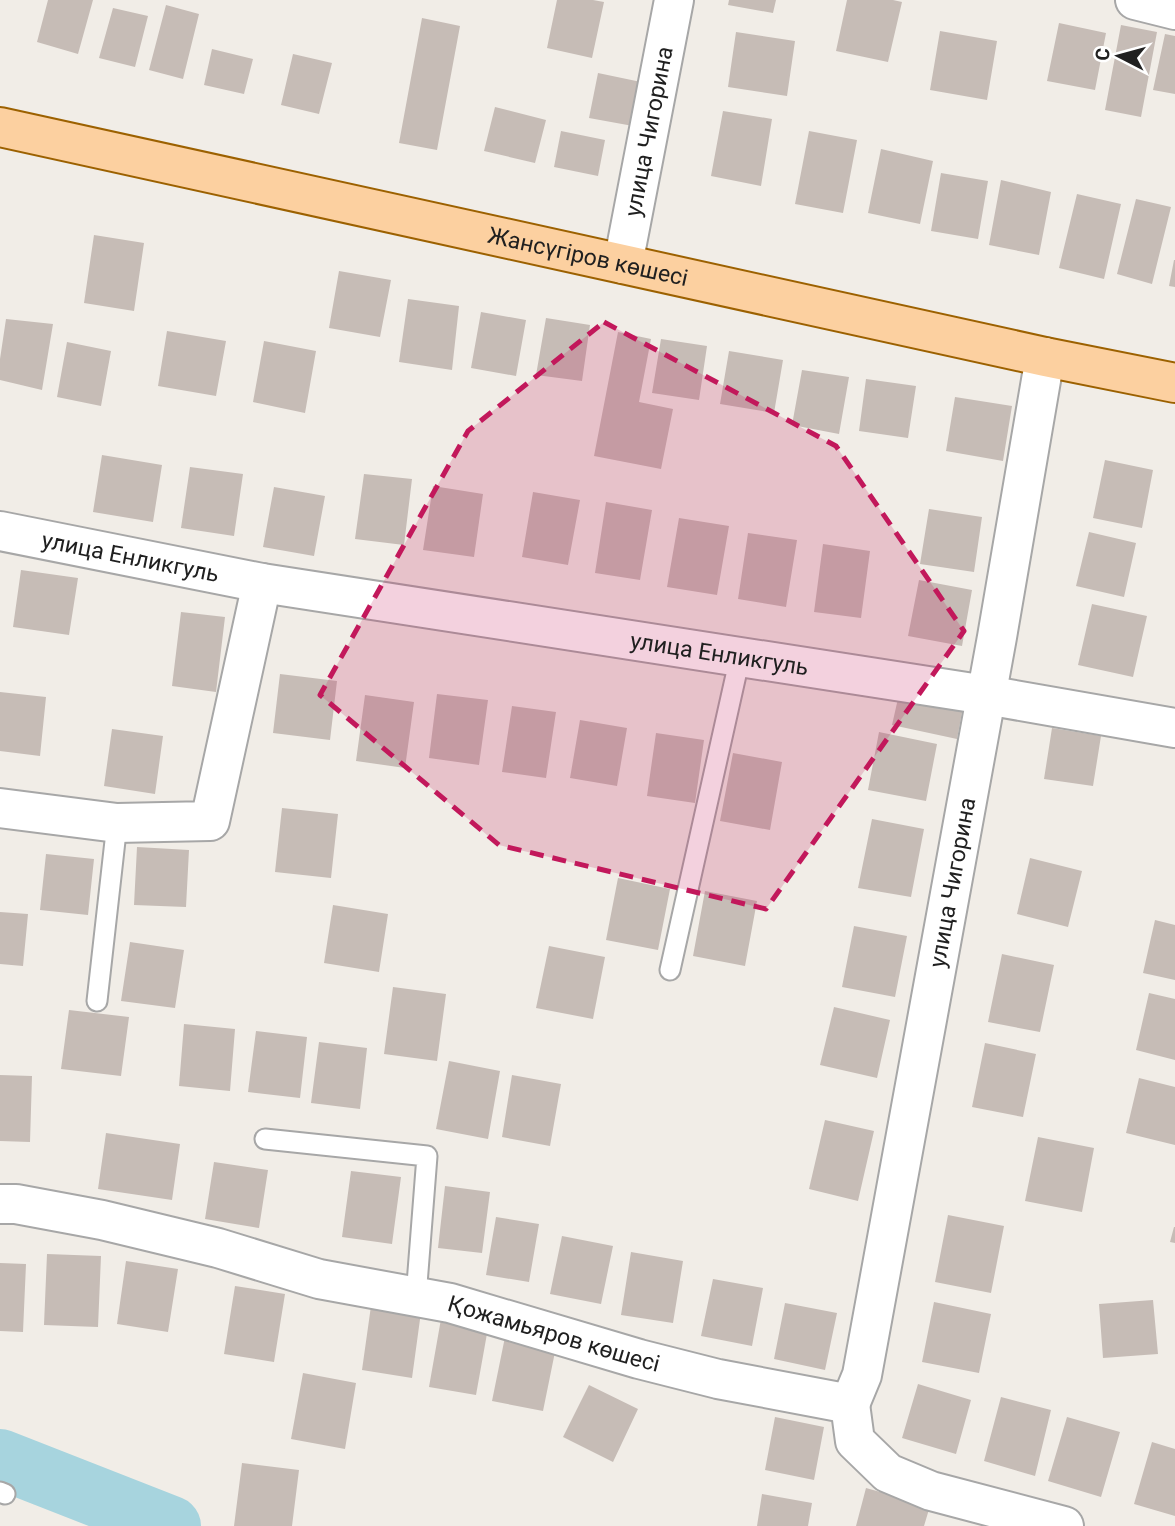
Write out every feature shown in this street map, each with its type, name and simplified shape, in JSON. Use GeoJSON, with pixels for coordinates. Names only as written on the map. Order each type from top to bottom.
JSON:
{"type":"FeatureCollection","features":[{"type":"Feature","properties":{"kind":"main road","name":"Жансүгіров көшесі"},"geometry":{"type":"LineString","coordinates":[[0,127],[1045,357],[1175,383]]}},
{"type":"Feature","properties":{"kind":"street","name":"улица Чигорина"},"geometry":{"type":"LineString","coordinates":[[623,264],[674,0]]}},
{"type":"Feature","properties":{"kind":"street"},"geometry":{"type":"LineString","coordinates":[[1135,0],[1175,10]]}},
{"type":"Feature","properties":{"kind":"street","name":"улица Чигорина"},"geometry":{"type":"LineString","coordinates":[[850,1404],[862,1375],[1045,357]]}},
{"type":"Feature","properties":{"kind":"street","name":"улица Енликгуль"},"geometry":{"type":"LineString","coordinates":[[0,531],[262,583],[986,695],[1175,728]]}},
{"type":"Feature","properties":{"kind":"street"},"geometry":{"type":"LineString","coordinates":[[0,808],[117,823],[210,821],[262,583]]}},
{"type":"Feature","properties":{"kind":"street","name":"Қожамьяров көшесі"},"geometry":{"type":"LineString","coordinates":[[0,1204],[16,1204],[103,1220],[218,1248],[319,1279],[450,1303],[639,1359],[718,1378],[850,1404]]}},
{"type":"Feature","properties":{"kind":"street"},"geometry":{"type":"LineString","coordinates":[[850,1404],[855,1441],[888,1472],[931,1491],[1064,1526]]}},
{"type":"Feature","properties":{"kind":"lane"},"geometry":{"type":"LineString","coordinates":[[670,970],[740,657]]}},
{"type":"Feature","properties":{"kind":"lane"},"geometry":{"type":"LineString","coordinates":[[97,1001],[117,823]]}},
{"type":"Feature","properties":{"kind":"lane"},"geometry":{"type":"LineString","coordinates":[[265,1139],[427,1156],[416,1297]]}},
{"type":"Feature","properties":{"kind":"highlighted area"},"geometry":{"type":"Polygon","coordinates":[[[604,322],[836,446],[964,631],[766,909],[499,845],[320,695],[468,431],[604,322]]]}},
{"type":"Feature","properties":{"kind":"building"},"geometry":{"type":"Polygon","coordinates":[[[48,0],[93,0],[78,54],[37,42],[48,0]]]}},
{"type":"Feature","properties":{"kind":"building"},"geometry":{"type":"Polygon","coordinates":[[[557,0],[604,2],[592,58],[547,48],[557,0]]]}},
{"type":"Feature","properties":{"kind":"building"},"geometry":{"type":"Polygon","coordinates":[[[729,0],[776,0],[773,13],[728,5],[729,0]]]}},
{"type":"Feature","properties":{"kind":"building"},"geometry":{"type":"Polygon","coordinates":[[[847,0],[902,2],[888,62],[836,51],[847,0]]]}},
{"type":"Feature","properties":{"kind":"building"},"geometry":{"type":"Polygon","coordinates":[[[166,5],[199,14],[183,79],[149,70],[166,5]]]}},
{"type":"Feature","properties":{"kind":"building"},"geometry":{"type":"Polygon","coordinates":[[[113,8],[148,16],[135,67],[99,58],[113,8]]]}},
{"type":"Feature","properties":{"kind":"building"},"geometry":{"type":"Polygon","coordinates":[[[422,18],[460,26],[437,150],[399,143],[422,18]]]}},
{"type":"Feature","properties":{"kind":"building"},"geometry":{"type":"Polygon","coordinates":[[[1059,23],[1106,33],[1095,90],[1047,81],[1059,23]]]}},
{"type":"Feature","properties":{"kind":"building"},"geometry":{"type":"Polygon","coordinates":[[[1121,25],[1157,32],[1141,117],[1105,110],[1121,25]]]}},
{"type":"Feature","properties":{"kind":"building"},"geometry":{"type":"Polygon","coordinates":[[[940,31],[997,41],[987,100],[930,90],[940,31]]]}},
{"type":"Feature","properties":{"kind":"building"},"geometry":{"type":"Polygon","coordinates":[[[736,32],[795,41],[787,96],[728,87],[736,32]]]}},
{"type":"Feature","properties":{"kind":"building"},"geometry":{"type":"Polygon","coordinates":[[[1165,34],[1175,36],[1175,94],[1153,90],[1165,34]]]}},
{"type":"Feature","properties":{"kind":"building"},"geometry":{"type":"Polygon","coordinates":[[[212,49],[253,59],[244,94],[204,85],[212,49]]]}},
{"type":"Feature","properties":{"kind":"building"},"geometry":{"type":"Polygon","coordinates":[[[293,54],[332,63],[319,114],[281,105],[293,54]]]}},
{"type":"Feature","properties":{"kind":"building"},"geometry":{"type":"Polygon","coordinates":[[[598,73],[641,82],[633,126],[589,118],[598,73]]]}},
{"type":"Feature","properties":{"kind":"building"},"geometry":{"type":"Polygon","coordinates":[[[495,107],[546,120],[535,163],[484,151],[495,107]]]}},
{"type":"Feature","properties":{"kind":"building"},"geometry":{"type":"Polygon","coordinates":[[[723,111],[772,119],[761,186],[711,176],[723,111]]]}},
{"type":"Feature","properties":{"kind":"building"},"geometry":{"type":"Polygon","coordinates":[[[561,131],[605,140],[598,176],[554,167],[561,131]]]}},
{"type":"Feature","properties":{"kind":"building"},"geometry":{"type":"Polygon","coordinates":[[[809,131],[857,140],[843,213],[795,204],[809,131]]]}},
{"type":"Feature","properties":{"kind":"building"},"geometry":{"type":"Polygon","coordinates":[[[881,149],[933,161],[920,224],[868,213],[881,149]]]}},
{"type":"Feature","properties":{"kind":"building"},"geometry":{"type":"Polygon","coordinates":[[[941,173],[988,181],[978,239],[931,231],[941,173]]]}},
{"type":"Feature","properties":{"kind":"building"},"geometry":{"type":"Polygon","coordinates":[[[1001,180],[1051,192],[1039,255],[989,245],[1001,180]]]}},
{"type":"Feature","properties":{"kind":"building"},"geometry":{"type":"Polygon","coordinates":[[[1077,194],[1121,204],[1104,279],[1059,268],[1077,194]]]}},
{"type":"Feature","properties":{"kind":"building"},"geometry":{"type":"Polygon","coordinates":[[[1136,199],[1171,207],[1152,284],[1117,274],[1136,199]]]}},
{"type":"Feature","properties":{"kind":"building"},"geometry":{"type":"Polygon","coordinates":[[[94,235],[144,243],[134,311],[84,303],[94,235]]]}},
{"type":"Feature","properties":{"kind":"building"},"geometry":{"type":"Polygon","coordinates":[[[1175,260],[1175,287],[1169,286],[1175,260]]]}},
{"type":"Feature","properties":{"kind":"building"},"geometry":{"type":"Polygon","coordinates":[[[339,271],[391,280],[380,337],[329,328],[339,271]]]}},
{"type":"Feature","properties":{"kind":"building"},"geometry":{"type":"Polygon","coordinates":[[[408,299],[459,306],[452,370],[399,362],[408,299]]]}},
{"type":"Feature","properties":{"kind":"building"},"geometry":{"type":"Polygon","coordinates":[[[481,312],[526,320],[516,376],[471,368],[481,312]]]}},
{"type":"Feature","properties":{"kind":"building"},"geometry":{"type":"Polygon","coordinates":[[[546,318],[590,325],[582,381],[536,375],[546,318]]]}},
{"type":"Feature","properties":{"kind":"building"},"geometry":{"type":"Polygon","coordinates":[[[6,319],[53,324],[42,390],[0,380],[6,319]]]}},
{"type":"Feature","properties":{"kind":"building"},"geometry":{"type":"Polygon","coordinates":[[[167,331],[226,341],[216,396],[158,386],[167,331]]]}},
{"type":"Feature","properties":{"kind":"building"},"geometry":{"type":"Polygon","coordinates":[[[618,332],[651,339],[639,402],[673,409],[661,469],[594,456],[618,332]]]}},
{"type":"Feature","properties":{"kind":"building"},"geometry":{"type":"Polygon","coordinates":[[[661,339],[707,346],[699,400],[652,393],[661,339]]]}},
{"type":"Feature","properties":{"kind":"building"},"geometry":{"type":"Polygon","coordinates":[[[264,341],[316,351],[305,413],[253,402],[264,341]]]}},
{"type":"Feature","properties":{"kind":"building"},"geometry":{"type":"Polygon","coordinates":[[[67,342],[111,351],[101,406],[57,397],[67,342]]]}},
{"type":"Feature","properties":{"kind":"building"},"geometry":{"type":"Polygon","coordinates":[[[729,351],[783,360],[774,413],[720,404],[729,351]]]}},
{"type":"Feature","properties":{"kind":"building"},"geometry":{"type":"Polygon","coordinates":[[[802,370],[849,377],[839,434],[792,425],[802,370]]]}},
{"type":"Feature","properties":{"kind":"building"},"geometry":{"type":"Polygon","coordinates":[[[866,379],[916,386],[908,438],[859,431],[866,379]]]}},
{"type":"Feature","properties":{"kind":"building"},"geometry":{"type":"Polygon","coordinates":[[[955,397],[1012,406],[1003,461],[946,451],[955,397]]]}},
{"type":"Feature","properties":{"kind":"building"},"geometry":{"type":"Polygon","coordinates":[[[102,455],[162,465],[153,522],[93,512],[102,455]]]}},
{"type":"Feature","properties":{"kind":"building"},"geometry":{"type":"Polygon","coordinates":[[[1105,460],[1153,470],[1142,528],[1093,518],[1105,460]]]}},
{"type":"Feature","properties":{"kind":"building"},"geometry":{"type":"Polygon","coordinates":[[[190,467],[243,474],[234,536],[181,528],[190,467]]]}},
{"type":"Feature","properties":{"kind":"building"},"geometry":{"type":"Polygon","coordinates":[[[364,474],[412,479],[404,545],[355,539],[364,474]]]}},
{"type":"Feature","properties":{"kind":"building"},"geometry":{"type":"Polygon","coordinates":[[[433,486],[483,494],[474,557],[423,550],[433,486]]]}},
{"type":"Feature","properties":{"kind":"building"},"geometry":{"type":"Polygon","coordinates":[[[274,487],[325,496],[314,556],[263,547],[274,487]]]}},
{"type":"Feature","properties":{"kind":"building"},"geometry":{"type":"Polygon","coordinates":[[[533,492],[580,500],[568,565],[522,557],[533,492]]]}},
{"type":"Feature","properties":{"kind":"building"},"geometry":{"type":"Polygon","coordinates":[[[606,502],[652,510],[640,580],[595,573],[606,502]]]}},
{"type":"Feature","properties":{"kind":"building"},"geometry":{"type":"Polygon","coordinates":[[[929,509],[982,517],[974,572],[920,564],[929,509]]]}},
{"type":"Feature","properties":{"kind":"building"},"geometry":{"type":"Polygon","coordinates":[[[679,518],[729,526],[717,595],[667,587],[679,518]]]}},
{"type":"Feature","properties":{"kind":"building"},"geometry":{"type":"Polygon","coordinates":[[[1089,532],[1136,543],[1124,597],[1076,586],[1089,532]]]}},
{"type":"Feature","properties":{"kind":"building"},"geometry":{"type":"Polygon","coordinates":[[[748,533],[797,540],[786,607],[738,599],[748,533]]]}},
{"type":"Feature","properties":{"kind":"building"},"geometry":{"type":"Polygon","coordinates":[[[823,544],[870,551],[861,618],[814,612],[823,544]]]}},
{"type":"Feature","properties":{"kind":"building"},"geometry":{"type":"Polygon","coordinates":[[[21,570],[78,578],[69,635],[13,627],[21,570]]]}},
{"type":"Feature","properties":{"kind":"building"},"geometry":{"type":"Polygon","coordinates":[[[919,580],[972,590],[962,646],[908,636],[919,580]]]}},
{"type":"Feature","properties":{"kind":"building"},"geometry":{"type":"Polygon","coordinates":[[[1092,604],[1147,616],[1133,677],[1078,665],[1092,604]]]}},
{"type":"Feature","properties":{"kind":"building"},"geometry":{"type":"Polygon","coordinates":[[[181,612],[225,617],[216,692],[172,686],[181,612]]]}},
{"type":"Feature","properties":{"kind":"building"},"geometry":{"type":"Polygon","coordinates":[[[280,674],[337,681],[330,740],[273,733],[280,674]]]}},
{"type":"Feature","properties":{"kind":"building"},"geometry":{"type":"Polygon","coordinates":[[[0,692],[46,697],[40,756],[0,751],[0,692]]]}},
{"type":"Feature","properties":{"kind":"building"},"geometry":{"type":"Polygon","coordinates":[[[437,694],[488,700],[479,765],[429,758],[437,694]]]}},
{"type":"Feature","properties":{"kind":"building"},"geometry":{"type":"Polygon","coordinates":[[[899,694],[963,707],[957,739],[892,725],[899,694]]]}},
{"type":"Feature","properties":{"kind":"building"},"geometry":{"type":"Polygon","coordinates":[[[365,695],[414,702],[405,768],[356,761],[365,695]]]}},
{"type":"Feature","properties":{"kind":"building"},"geometry":{"type":"Polygon","coordinates":[[[512,706],[556,712],[546,778],[502,772],[512,706]]]}},
{"type":"Feature","properties":{"kind":"building"},"geometry":{"type":"Polygon","coordinates":[[[580,720],[627,728],[617,786],[570,778],[580,720]]]}},
{"type":"Feature","properties":{"kind":"building"},"geometry":{"type":"Polygon","coordinates":[[[1052,728],[1101,736],[1093,786],[1044,779],[1052,728]]]}},
{"type":"Feature","properties":{"kind":"building"},"geometry":{"type":"Polygon","coordinates":[[[112,729],[163,736],[155,794],[104,786],[112,729]]]}},
{"type":"Feature","properties":{"kind":"building"},"geometry":{"type":"Polygon","coordinates":[[[879,732],[937,744],[926,801],[868,790],[879,732]]]}},
{"type":"Feature","properties":{"kind":"building"},"geometry":{"type":"Polygon","coordinates":[[[656,733],[704,740],[695,803],[647,796],[656,733]]]}},
{"type":"Feature","properties":{"kind":"building"},"geometry":{"type":"Polygon","coordinates":[[[733,753],[782,762],[770,830],[720,821],[733,753]]]}},
{"type":"Feature","properties":{"kind":"building"},"geometry":{"type":"Polygon","coordinates":[[[282,808],[338,814],[331,878],[275,872],[282,808]]]}},
{"type":"Feature","properties":{"kind":"building"},"geometry":{"type":"Polygon","coordinates":[[[872,819],[924,829],[911,897],[858,888],[872,819]]]}},
{"type":"Feature","properties":{"kind":"building"},"geometry":{"type":"Polygon","coordinates":[[[137,847],[189,850],[186,907],[134,905],[137,847]]]}},
{"type":"Feature","properties":{"kind":"building"},"geometry":{"type":"Polygon","coordinates":[[[46,854],[94,859],[88,915],[40,910],[46,854]]]}},
{"type":"Feature","properties":{"kind":"building"},"geometry":{"type":"Polygon","coordinates":[[[1030,858],[1082,871],[1068,927],[1017,914],[1030,858]]]}},
{"type":"Feature","properties":{"kind":"building"},"geometry":{"type":"Polygon","coordinates":[[[618,878],[670,889],[658,950],[606,940],[618,878]]]}},
{"type":"Feature","properties":{"kind":"building"},"geometry":{"type":"Polygon","coordinates":[[[705,891],[757,901],[745,966],[693,956],[705,891]]]}},
{"type":"Feature","properties":{"kind":"building"},"geometry":{"type":"Polygon","coordinates":[[[333,905],[388,914],[379,972],[324,963],[333,905]]]}},
{"type":"Feature","properties":{"kind":"building"},"geometry":{"type":"Polygon","coordinates":[[[0,912],[28,914],[23,966],[0,964],[0,912]]]}},
{"type":"Feature","properties":{"kind":"building"},"geometry":{"type":"Polygon","coordinates":[[[1155,920],[1175,925],[1175,980],[1143,973],[1155,920]]]}},
{"type":"Feature","properties":{"kind":"building"},"geometry":{"type":"Polygon","coordinates":[[[854,926],[907,936],[895,997],[842,987],[854,926]]]}},
{"type":"Feature","properties":{"kind":"building"},"geometry":{"type":"Polygon","coordinates":[[[130,942],[184,950],[175,1008],[121,1001],[130,942]]]}},
{"type":"Feature","properties":{"kind":"building"},"geometry":{"type":"Polygon","coordinates":[[[549,946],[605,957],[593,1019],[536,1008],[549,946]]]}},
{"type":"Feature","properties":{"kind":"building"},"geometry":{"type":"Polygon","coordinates":[[[1002,954],[1054,965],[1040,1032],[988,1022],[1002,954]]]}},
{"type":"Feature","properties":{"kind":"building"},"geometry":{"type":"Polygon","coordinates":[[[393,987],[446,994],[437,1061],[384,1054],[393,987]]]}},
{"type":"Feature","properties":{"kind":"building"},"geometry":{"type":"Polygon","coordinates":[[[1149,993],[1175,999],[1175,1060],[1136,1050],[1149,993]]]}},
{"type":"Feature","properties":{"kind":"building"},"geometry":{"type":"Polygon","coordinates":[[[834,1007],[890,1020],[877,1078],[820,1065],[834,1007]]]}},
{"type":"Feature","properties":{"kind":"building"},"geometry":{"type":"Polygon","coordinates":[[[69,1010],[129,1017],[121,1076],[61,1069],[69,1010]]]}},
{"type":"Feature","properties":{"kind":"building"},"geometry":{"type":"Polygon","coordinates":[[[184,1024],[235,1029],[230,1091],[179,1086],[184,1024]]]}},
{"type":"Feature","properties":{"kind":"building"},"geometry":{"type":"Polygon","coordinates":[[[256,1031],[307,1037],[300,1098],[248,1092],[256,1031]]]}},
{"type":"Feature","properties":{"kind":"building"},"geometry":{"type":"Polygon","coordinates":[[[319,1042],[367,1048],[360,1109],[311,1103],[319,1042]]]}},
{"type":"Feature","properties":{"kind":"building"},"geometry":{"type":"Polygon","coordinates":[[[985,1043],[1036,1054],[1023,1117],[972,1107],[985,1043]]]}},
{"type":"Feature","properties":{"kind":"building"},"geometry":{"type":"Polygon","coordinates":[[[449,1061],[500,1071],[488,1139],[436,1129],[449,1061]]]}},
{"type":"Feature","properties":{"kind":"building"},"geometry":{"type":"Polygon","coordinates":[[[0,1075],[32,1076],[30,1142],[0,1141],[0,1075]]]}},
{"type":"Feature","properties":{"kind":"building"},"geometry":{"type":"Polygon","coordinates":[[[512,1075],[561,1084],[550,1146],[502,1137],[512,1075]]]}},
{"type":"Feature","properties":{"kind":"building"},"geometry":{"type":"Polygon","coordinates":[[[1139,1078],[1175,1087],[1175,1145],[1126,1133],[1139,1078]]]}},
{"type":"Feature","properties":{"kind":"building"},"geometry":{"type":"Polygon","coordinates":[[[825,1120],[874,1131],[858,1201],[809,1189],[825,1120]]]}},
{"type":"Feature","properties":{"kind":"building"},"geometry":{"type":"Polygon","coordinates":[[[106,1133],[180,1144],[172,1200],[98,1189],[106,1133]]]}},
{"type":"Feature","properties":{"kind":"building"},"geometry":{"type":"Polygon","coordinates":[[[1038,1137],[1094,1148],[1082,1212],[1025,1201],[1038,1137]]]}},
{"type":"Feature","properties":{"kind":"building"},"geometry":{"type":"Polygon","coordinates":[[[214,1162],[268,1170],[259,1228],[205,1219],[214,1162]]]}},
{"type":"Feature","properties":{"kind":"building"},"geometry":{"type":"Polygon","coordinates":[[[351,1171],[401,1177],[392,1244],[342,1237],[351,1171]]]}},
{"type":"Feature","properties":{"kind":"building"},"geometry":{"type":"Polygon","coordinates":[[[445,1186],[490,1192],[482,1253],[438,1248],[445,1186]]]}},
{"type":"Feature","properties":{"kind":"building"},"geometry":{"type":"Polygon","coordinates":[[[948,1215],[1004,1226],[991,1293],[935,1282],[948,1215]]]}},
{"type":"Feature","properties":{"kind":"building"},"geometry":{"type":"Polygon","coordinates":[[[496,1217],[539,1224],[529,1282],[486,1275],[496,1217]]]}},
{"type":"Feature","properties":{"kind":"building"},"geometry":{"type":"Polygon","coordinates":[[[1175,1227],[1175,1243],[1170,1242],[1175,1227]]]}},
{"type":"Feature","properties":{"kind":"building"},"geometry":{"type":"Polygon","coordinates":[[[562,1236],[613,1246],[601,1304],[550,1294],[562,1236]]]}},
{"type":"Feature","properties":{"kind":"building"},"geometry":{"type":"Polygon","coordinates":[[[631,1252],[683,1261],[673,1323],[621,1315],[631,1252]]]}},
{"type":"Feature","properties":{"kind":"building"},"geometry":{"type":"Polygon","coordinates":[[[47,1254],[101,1256],[98,1327],[44,1325],[47,1254]]]}},
{"type":"Feature","properties":{"kind":"building"},"geometry":{"type":"Polygon","coordinates":[[[126,1261],[178,1269],[168,1332],[117,1324],[126,1261]]]}},
{"type":"Feature","properties":{"kind":"building"},"geometry":{"type":"Polygon","coordinates":[[[0,1263],[26,1264],[23,1332],[0,1331],[0,1263]]]}},
{"type":"Feature","properties":{"kind":"building"},"geometry":{"type":"Polygon","coordinates":[[[713,1279],[763,1288],[752,1346],[701,1336],[713,1279]]]}},
{"type":"Feature","properties":{"kind":"building"},"geometry":{"type":"Polygon","coordinates":[[[235,1286],[285,1294],[274,1362],[224,1354],[235,1286]]]}},
{"type":"Feature","properties":{"kind":"building"},"geometry":{"type":"Polygon","coordinates":[[[1153,1300],[1158,1354],[1103,1358],[1099,1304],[1153,1300]]]}},
{"type":"Feature","properties":{"kind":"building"},"geometry":{"type":"Polygon","coordinates":[[[934,1302],[991,1314],[979,1373],[922,1362],[934,1302]]]}},
{"type":"Feature","properties":{"kind":"building"},"geometry":{"type":"Polygon","coordinates":[[[785,1303],[837,1313],[825,1370],[774,1359],[785,1303]]]}},
{"type":"Feature","properties":{"kind":"building"},"geometry":{"type":"Polygon","coordinates":[[[371,1306],[421,1312],[412,1378],[362,1370],[371,1306]]]}},
{"type":"Feature","properties":{"kind":"building"},"geometry":{"type":"Polygon","coordinates":[[[441,1319],[488,1328],[476,1395],[429,1387],[441,1319]]]}},
{"type":"Feature","properties":{"kind":"building"},"geometry":{"type":"Polygon","coordinates":[[[505,1337],[556,1347],[543,1411],[492,1401],[505,1337]]]}},
{"type":"Feature","properties":{"kind":"building"},"geometry":{"type":"Polygon","coordinates":[[[303,1373],[356,1383],[345,1449],[291,1439],[303,1373]]]}},
{"type":"Feature","properties":{"kind":"building"},"geometry":{"type":"Polygon","coordinates":[[[918,1384],[971,1400],[956,1454],[902,1438],[918,1384]]]}},
{"type":"Feature","properties":{"kind":"building"},"geometry":{"type":"Polygon","coordinates":[[[589,1385],[638,1409],[613,1462],[563,1437],[589,1385]]]}},
{"type":"Feature","properties":{"kind":"building"},"geometry":{"type":"Polygon","coordinates":[[[1001,1397],[1051,1410],[1035,1476],[984,1461],[1001,1397]]]}},
{"type":"Feature","properties":{"kind":"building"},"geometry":{"type":"Polygon","coordinates":[[[775,1417],[824,1427],[814,1480],[765,1470],[775,1417]]]}},
{"type":"Feature","properties":{"kind":"building"},"geometry":{"type":"Polygon","coordinates":[[[1067,1417],[1120,1432],[1101,1497],[1048,1481],[1067,1417]]]}},
{"type":"Feature","properties":{"kind":"building"},"geometry":{"type":"Polygon","coordinates":[[[1152,1442],[1175,1449],[1175,1516],[1134,1504],[1152,1442]]]}},
{"type":"Feature","properties":{"kind":"building"},"geometry":{"type":"Polygon","coordinates":[[[242,1463],[299,1470],[292,1526],[234,1526],[242,1463]]]}},
{"type":"Feature","properties":{"kind":"building"},"geometry":{"type":"Polygon","coordinates":[[[866,1488],[930,1506],[924,1526],[856,1526],[866,1488]]]}},
{"type":"Feature","properties":{"kind":"building"},"geometry":{"type":"Polygon","coordinates":[[[762,1494],[812,1503],[808,1526],[757,1526],[762,1494]]]}},
{"type":"Feature","properties":{"kind":"waterway"},"geometry":{"type":"LineString","coordinates":[[0,1459],[171,1526]]}}]}
